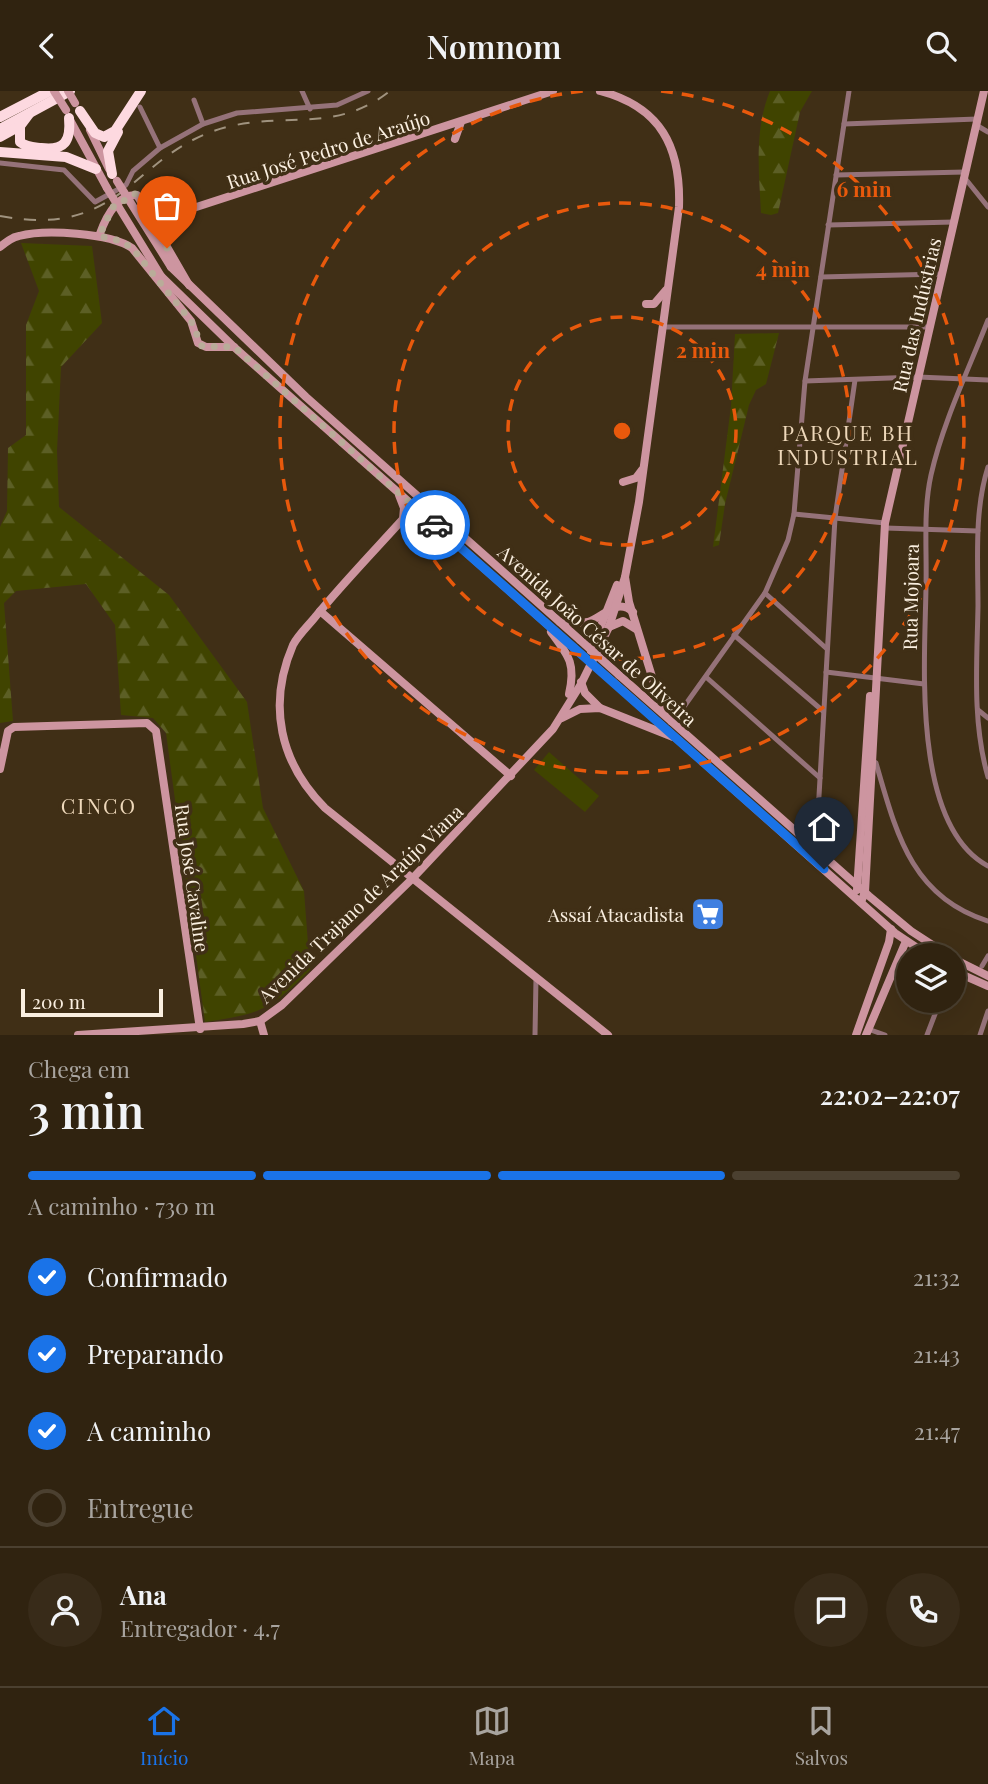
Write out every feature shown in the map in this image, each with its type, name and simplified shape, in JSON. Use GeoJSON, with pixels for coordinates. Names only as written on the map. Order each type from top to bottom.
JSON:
{"type":"FeatureCollection","features":[{"type":"Feature","properties":{"kind":"highway"},"geometry":{"type":"LineString","coordinates":[[0,117],[52,91]]}},
{"type":"Feature","properties":{"kind":"highway"},"geometry":{"type":"LineString","coordinates":[[0,129],[69,91]]}},
{"type":"Feature","properties":{"kind":"highway"},"geometry":{"type":"LineString","coordinates":[[78,107],[95,133],[104,137],[115,131],[141,91]]}},
{"type":"Feature","properties":{"kind":"highway"},"geometry":{"type":"LineString","coordinates":[[114,178],[110,146],[146,91]]}},
{"type":"Feature","properties":{"kind":"highway"},"geometry":{"type":"LineString","coordinates":[[0,105],[20,107]]}},
{"type":"Feature","properties":{"kind":"highway"},"geometry":{"type":"LineString","coordinates":[[0,137],[20,126],[29,114]]}},
{"type":"Feature","properties":{"kind":"highway"},"geometry":{"type":"LineString","coordinates":[[20,126],[18,138],[24,146],[54,150],[63,146],[69,138],[67,114]]}},
{"type":"Feature","properties":{"kind":"highway"},"geometry":{"type":"LineString","coordinates":[[0,152],[66,157],[96,169]]}},
{"type":"Feature","properties":{"kind":"street","name":"Avenida João César de Oliveira"},"geometry":{"type":"LineString","coordinates":[[52,91],[161,276],[234,347],[573,648],[646,698],[672,721],[682,737],[911,931],[930,943]]}},
{"type":"Feature","properties":{"kind":"street","name":"Avenida João César de Oliveira"},"geometry":{"type":"LineString","coordinates":[[69,91],[114,178],[171,267],[190,289],[306,397],[580,640],[616,678],[908,943]]}},
{"type":"Feature","properties":{"kind":"street"},"geometry":{"type":"LineString","coordinates":[[302,91],[310,109]]}},
{"type":"Feature","properties":{"kind":"street"},"geometry":{"type":"LineString","coordinates":[[0,163],[64,170],[95,202],[126,185],[133,171],[160,148],[203,124],[237,113],[337,105],[358,93],[368,91]]}},
{"type":"Feature","properties":{"kind":"street","name":"Rua José Pedro de Araújo"},"geometry":{"type":"LineString","coordinates":[[153,225],[181,212],[553,91]]}},
{"type":"Feature","properties":{"kind":"street"},"geometry":{"type":"LineString","coordinates":[[600,91],[624,98],[649,115],[662,129],[679,172],[679,207],[644,467],[625,573],[632,612],[657,693],[672,721],[765,593],[782,558],[794,514],[805,381],[849,91]]}},
{"type":"Feature","properties":{"kind":"street","name":"Rua das Indústrias"},"geometry":{"type":"LineString","coordinates":[[858,898],[861,889],[885,526],[984,91]]}},
{"type":"Feature","properties":{"kind":"street"},"geometry":{"type":"LineString","coordinates":[[194,100],[203,124]]}},
{"type":"Feature","properties":{"kind":"street"},"geometry":{"type":"LineString","coordinates":[[140,107],[160,148]]}},
{"type":"Feature","properties":{"kind":"street"},"geometry":{"type":"LineString","coordinates":[[844,124],[976,122],[988,132]]}},
{"type":"Feature","properties":{"kind":"street"},"geometry":{"type":"LineString","coordinates":[[455,139],[461,123]]}},
{"type":"Feature","properties":{"kind":"street"},"geometry":{"type":"LineString","coordinates":[[836,175],[965,174],[988,207]]}},
{"type":"Feature","properties":{"kind":"street"},"geometry":{"type":"LineString","coordinates":[[99,236],[113,207],[132,195],[140,199],[153,225],[187,278],[190,289]]}},
{"type":"Feature","properties":{"kind":"street"},"geometry":{"type":"LineString","coordinates":[[828,225],[954,222]]}},
{"type":"Feature","properties":{"kind":"street"},"geometry":{"type":"LineString","coordinates":[[0,247],[19,236],[99,236],[121,241],[132,248],[191,321],[198,343],[234,347]]}},
{"type":"Feature","properties":{"kind":"street"},"geometry":{"type":"LineString","coordinates":[[821,277],[941,274]]}},
{"type":"Feature","properties":{"kind":"street"},"geometry":{"type":"LineString","coordinates":[[646,304],[660,299],[667,287]]}},
{"type":"Feature","properties":{"kind":"street","name":"Rua Mojoara"},"geometry":{"type":"LineString","coordinates":[[988,320],[964,380],[931,478],[927,531],[924,684],[928,744],[941,799],[957,837],[968,851],[988,866]]}},
{"type":"Feature","properties":{"kind":"street"},"geometry":{"type":"LineString","coordinates":[[662,327],[929,327]]}},
{"type":"Feature","properties":{"kind":"street"},"geometry":{"type":"LineString","coordinates":[[209,346],[214,341],[216,329]]}},
{"type":"Feature","properties":{"kind":"street"},"geometry":{"type":"LineString","coordinates":[[805,381],[918,377],[988,380]]}},
{"type":"Feature","properties":{"kind":"street"},"geometry":{"type":"LineString","coordinates":[[816,848],[835,517],[855,380]]}},
{"type":"Feature","properties":{"kind":"street"},"geometry":{"type":"LineString","coordinates":[[622,482],[636,478],[644,467]]}},
{"type":"Feature","properties":{"kind":"street"},"geometry":{"type":"LineString","coordinates":[[988,467],[981,495],[978,531],[979,742],[988,777]]}},
{"type":"Feature","properties":{"kind":"street"},"geometry":{"type":"LineString","coordinates":[[395,489],[404,508],[403,519]]}},
{"type":"Feature","properties":{"kind":"street"},"geometry":{"type":"LineString","coordinates":[[422,513],[403,519],[294,643],[285,669],[279,712],[285,747],[310,792],[412,879],[608,1035]]}},
{"type":"Feature","properties":{"kind":"street"},"geometry":{"type":"LineString","coordinates":[[794,514],[835,517],[927,531],[978,531]]}},
{"type":"Feature","properties":{"kind":"street","name":"Avenida Trajano de Araújo Viana"},"geometry":{"type":"LineString","coordinates":[[547,734],[612,609],[625,573]]}},
{"type":"Feature","properties":{"kind":"street"},"geometry":{"type":"LineString","coordinates":[[765,593],[827,649]]}},
{"type":"Feature","properties":{"kind":"street"},"geometry":{"type":"LineString","coordinates":[[560,622],[585,622],[612,609],[628,608],[632,612]]}},
{"type":"Feature","properties":{"kind":"street","name":"Avenida Trajano de Araújo Viana"},"geometry":{"type":"LineString","coordinates":[[78,1035],[200,1028],[260,1021],[282,1005],[412,879],[511,776],[562,718],[609,627],[612,609]]}},
{"type":"Feature","properties":{"kind":"street"},"geometry":{"type":"LineString","coordinates":[[320,611],[511,776]]}},
{"type":"Feature","properties":{"kind":"street"},"geometry":{"type":"LineString","coordinates":[[543,621],[571,663],[573,674],[569,694]]}},
{"type":"Feature","properties":{"kind":"street"},"geometry":{"type":"LineString","coordinates":[[609,627],[623,621],[631,624],[638,632]]}},
{"type":"Feature","properties":{"kind":"street"},"geometry":{"type":"LineString","coordinates":[[734,635],[823,711]]}},
{"type":"Feature","properties":{"kind":"street"},"geometry":{"type":"LineString","coordinates":[[589,656],[581,684],[600,708]]}},
{"type":"Feature","properties":{"kind":"street"},"geometry":{"type":"LineString","coordinates":[[826,673],[924,684]]}},
{"type":"Feature","properties":{"kind":"street"},"geometry":{"type":"LineString","coordinates":[[706,677],[820,778]]}},
{"type":"Feature","properties":{"kind":"street"},"geometry":{"type":"LineString","coordinates":[[646,698],[653,698],[657,693]]}},
{"type":"Feature","properties":{"kind":"street"},"geometry":{"type":"LineString","coordinates":[[562,718],[580,709],[600,708],[682,737]]}},
{"type":"Feature","properties":{"kind":"street"},"geometry":{"type":"LineString","coordinates":[[978,710],[988,718]]}},
{"type":"Feature","properties":{"kind":"street","name":"Rua José Cavaline"},"geometry":{"type":"LineString","coordinates":[[0,769],[10,729],[147,723],[156,731],[200,1028]]}},
{"type":"Feature","properties":{"kind":"street"},"geometry":{"type":"LineString","coordinates":[[869,760],[876,763],[903,847],[915,867],[946,899],[962,910],[988,921]]}},
{"type":"Feature","properties":{"kind":"street"},"geometry":{"type":"LineString","coordinates":[[856,1035],[889,942],[891,929]]}},
{"type":"Feature","properties":{"kind":"street"},"geometry":{"type":"LineString","coordinates":[[885,1035],[867,1032],[905,941]]}},
{"type":"Feature","properties":{"kind":"street"},"geometry":{"type":"LineString","coordinates":[[982,966],[988,956]]}},
{"type":"Feature","properties":{"kind":"street"},"geometry":{"type":"LineString","coordinates":[[966,965],[988,976]]}},
{"type":"Feature","properties":{"kind":"street"},"geometry":{"type":"LineString","coordinates":[[966,976],[988,986]]}},
{"type":"Feature","properties":{"kind":"street"},"geometry":{"type":"LineString","coordinates":[[535,1035],[536,978]]}},
{"type":"Feature","properties":{"kind":"street"},"geometry":{"type":"LineString","coordinates":[[983,1034],[988,1011]]}},
{"type":"Feature","properties":{"kind":"street"},"geometry":{"type":"LineString","coordinates":[[927,1035],[935,1013]]}},
{"type":"Feature","properties":{"kind":"street"},"geometry":{"type":"LineString","coordinates":[[260,1021],[264,1035]]}},
{"type":"Feature","properties":{"kind":"green space"},"geometry":{"type":"Polygon","coordinates":[[[770,91],[812,91],[800,112],[778,213],[771,215],[761,213],[759,167],[762,121],[770,91]]]}},
{"type":"Feature","properties":{"kind":"green space"},"geometry":{"type":"Polygon","coordinates":[[[21,243],[92,246],[102,323],[61,367],[57,451],[59,507],[169,595],[247,702],[263,808],[304,891],[310,970],[274,1002],[240,1016],[205,1022],[166,733],[153,718],[121,715],[115,625],[86,584],[16,591],[4,603],[13,721],[0,723],[0,527],[7,511],[8,448],[26,435],[26,325],[39,291],[21,243]]]}},
{"type":"Feature","properties":{"kind":"green space"},"geometry":{"type":"Polygon","coordinates":[[[779,333],[766,384],[756,390],[749,405],[725,504],[719,545],[713,547],[731,406],[735,334],[779,333]]]}},
{"type":"Feature","properties":{"kind":"green space"},"geometry":{"type":"Polygon","coordinates":[[[549,752],[599,796],[585,812],[534,770],[549,752]]]}},
{"type":"Feature","properties":{"kind":"railway"},"geometry":{"type":"LineString","coordinates":[[0,216],[43,220],[76,215],[103,204],[171,153],[198,137],[252,122],[332,117],[371,104],[390,91]]}},
{"type":"Feature","properties":{"kind":"way so far"},"geometry":{"type":"LineString","coordinates":[[167,248],[135,194],[113,207],[99,236],[121,241],[132,248],[191,321],[198,343],[202,346],[234,347],[435,525]]}},
{"type":"Feature","properties":{"kind":"place","name":"Assaí Atacadista"},"geometry":{"type":"Point","coordinates":[708,914]}},
{"type":"Feature","properties":{"kind":"district","name":"PARQUE BH INDUSTRIAL"},"geometry":{"type":"Point","coordinates":[848,444]}},
{"type":"Feature","properties":{"kind":"district","name":"CINCO"},"geometry":{"type":"Point","coordinates":[99,805]}},
{"type":"Feature","properties":{"kind":"route"},"geometry":{"type":"LineString","coordinates":[[435,525],[824,869]]}}]}
